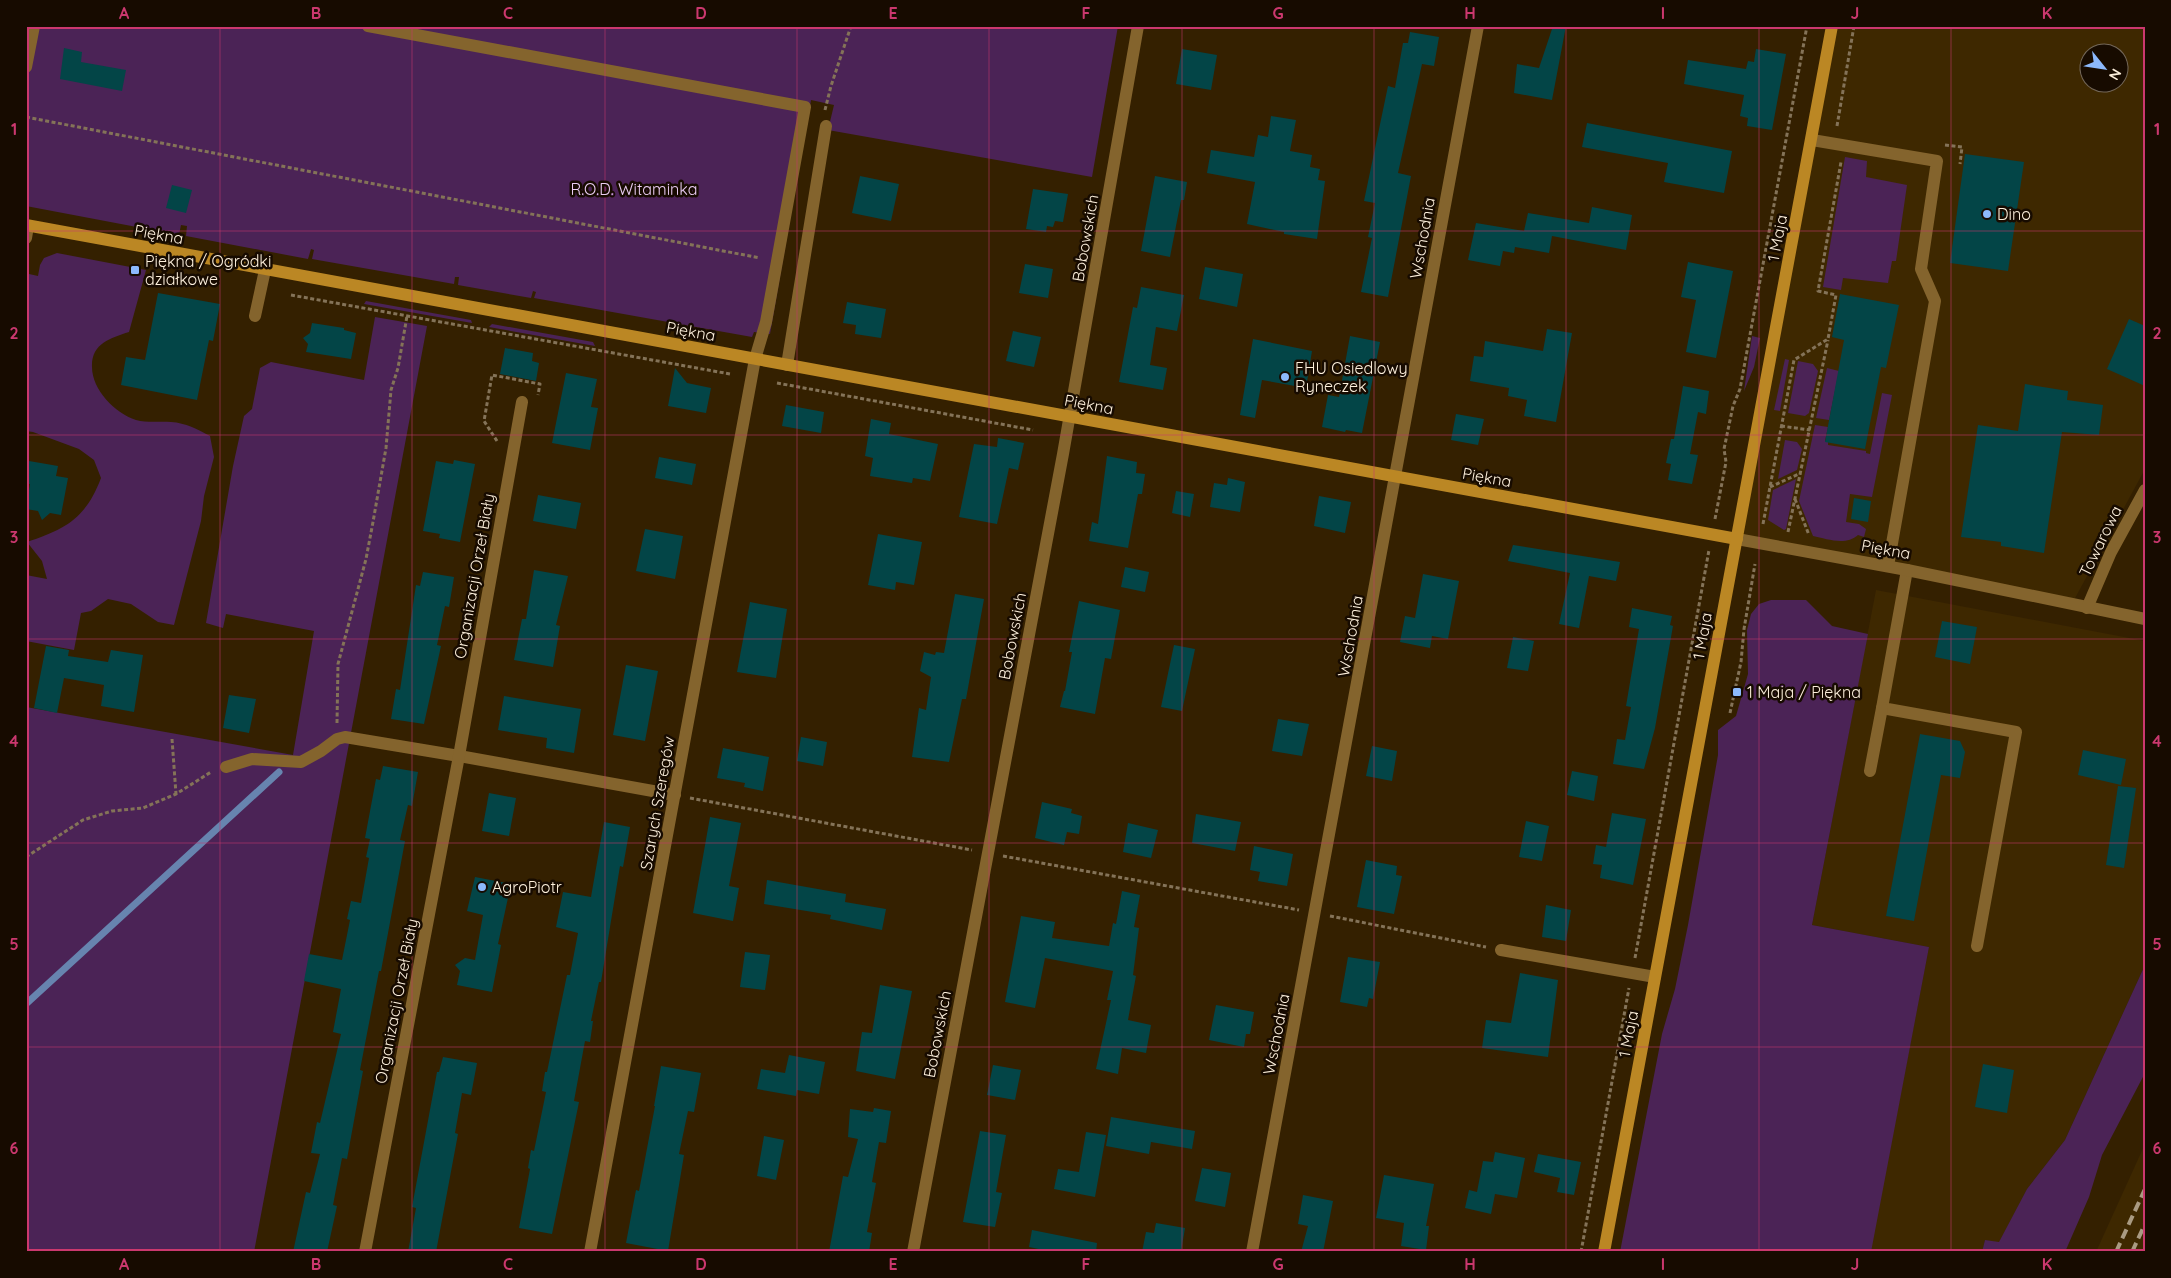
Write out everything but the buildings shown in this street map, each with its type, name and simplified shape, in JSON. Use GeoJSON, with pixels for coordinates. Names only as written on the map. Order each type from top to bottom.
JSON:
{"type":"FeatureCollection","features":[{"type":"Feature","properties":{"kind":"street"},"geometry":{"type":"LineString","coordinates":[[26,67],[34,26]]}},
{"type":"Feature","properties":{"kind":"street","name":"Szarych Szeregów"},"geometry":{"type":"LineString","coordinates":[[368,26],[805,107],[766,322],[756,359],[590,1252]]}},
{"type":"Feature","properties":{"kind":"street","name":"Bobowskich"},"geometry":{"type":"LineString","coordinates":[[912,1252],[1069,417],[1138,26]]}},
{"type":"Feature","properties":{"kind":"street","name":"Wschodnia"},"geometry":{"type":"LineString","coordinates":[[1252,1252],[1478,26]]}},
{"type":"Feature","properties":{"kind":"street","name":"1 Maja"},"geometry":{"type":"LineString","coordinates":[[1604,1252],[1832,26]]}},
{"type":"Feature","properties":{"kind":"street"},"geometry":{"type":"LineString","coordinates":[[787,365],[826,126]]}},
{"type":"Feature","properties":{"kind":"street"},"geometry":{"type":"LineString","coordinates":[[1812,140],[1937,161],[1921,269],[1936,301],[1888,566]]}},
{"type":"Feature","properties":{"kind":"street","name":"Piękna"},"geometry":{"type":"LineString","coordinates":[[27,230],[264,270],[1888,566],[2145,619]]}},
{"type":"Feature","properties":{"kind":"street"},"geometry":{"type":"LineString","coordinates":[[255,316],[264,270]]}},
{"type":"Feature","properties":{"kind":"street","name":"Organizacji Orzeł Biały"},"geometry":{"type":"LineString","coordinates":[[365,1252],[459,756],[522,402]]}},
{"type":"Feature","properties":{"kind":"street","name":"Towarowa"},"geometry":{"type":"LineString","coordinates":[[2087,608],[2111,552],[2145,490]]}},
{"type":"Feature","properties":{"kind":"street"},"geometry":{"type":"LineString","coordinates":[[1870,770],[1907,570]]}},
{"type":"Feature","properties":{"kind":"street"},"geometry":{"type":"LineString","coordinates":[[1882,708],[2016,732],[1977,946]]}},
{"type":"Feature","properties":{"kind":"street"},"geometry":{"type":"LineString","coordinates":[[226,767],[252,759],[301,762],[337,739],[345,737],[675,795]]}},
{"type":"Feature","properties":{"kind":"street"},"geometry":{"type":"LineString","coordinates":[[1501,950],[1655,977]]}},
{"type":"Feature","properties":{"kind":"path"},"geometry":{"type":"LineString","coordinates":[[826,126],[825,107],[851,26]]}},
{"type":"Feature","properties":{"kind":"path"},"geometry":{"type":"LineString","coordinates":[[1714,521],[1726,462],[1724,450],[1733,406],[1740,389],[1807,26]]}},
{"type":"Feature","properties":{"kind":"path"},"geometry":{"type":"LineString","coordinates":[[1841,129],[1836,125],[1854,26]]}},
{"type":"Feature","properties":{"kind":"path"},"geometry":{"type":"LineString","coordinates":[[26,117],[777,261]]}},
{"type":"Feature","properties":{"kind":"path"},"geometry":{"type":"LineString","coordinates":[[1788,534],[1836,295],[1818,291],[1842,157]]}},
{"type":"Feature","properties":{"kind":"path"},"geometry":{"type":"LineString","coordinates":[[292,295],[730,374]]}},
{"type":"Feature","properties":{"kind":"path"},"geometry":{"type":"LineString","coordinates":[[337,739],[338,664],[371,531],[386,448],[391,390],[398,368],[407,316]]}},
{"type":"Feature","properties":{"kind":"path"},"geometry":{"type":"LineString","coordinates":[[1763,524],[1794,360],[1828,339]]}},
{"type":"Feature","properties":{"kind":"path"},"geometry":{"type":"LineString","coordinates":[[492,378],[492,375],[540,384]]}},
{"type":"Feature","properties":{"kind":"path"},"geometry":{"type":"LineString","coordinates":[[777,384],[1033,430]]}},
{"type":"Feature","properties":{"kind":"path"},"geometry":{"type":"LineString","coordinates":[[1781,426],[1810,430]]}},
{"type":"Feature","properties":{"kind":"path"},"geometry":{"type":"LineString","coordinates":[[1770,487],[1801,473]]}},
{"type":"Feature","properties":{"kind":"path"},"geometry":{"type":"LineString","coordinates":[[1795,498],[1810,538]]}},
{"type":"Feature","properties":{"kind":"path"},"geometry":{"type":"LineString","coordinates":[[1581,1252],[1709,550]]}},
{"type":"Feature","properties":{"kind":"path"},"geometry":{"type":"LineString","coordinates":[[1730,712],[1741,662],[1744,629],[1755,564]]}},
{"type":"Feature","properties":{"kind":"path"},"geometry":{"type":"LineString","coordinates":[[172,738],[176,794]]}},
{"type":"Feature","properties":{"kind":"path"},"geometry":{"type":"LineString","coordinates":[[26,857],[83,820],[112,811],[143,808],[176,794],[206,774],[226,767]]}},
{"type":"Feature","properties":{"kind":"path"},"geometry":{"type":"LineString","coordinates":[[688,798],[977,851]]}},
{"type":"Feature","properties":{"kind":"path"},"geometry":{"type":"LineString","coordinates":[[997,855],[1316,913],[1501,950]]}},
{"type":"Feature","properties":{"kind":"shaded area"},"geometry":{"type":"Polygon","coordinates":[[[1834,26],[2145,26],[2145,469],[2074,600],[1738,537],[1834,26]]]}},
{"type":"Feature","properties":{"kind":"shaded area"},"geometry":{"type":"Polygon","coordinates":[[[1876,590],[2145,641],[2145,965],[2065,1140],[2027,1189],[1999,1243],[1985,1240],[1982,1252],[1870,1252],[1929,947],[1812,925],[1876,590]]]}},
{"type":"Feature","properties":{"kind":"shaded area"},"geometry":{"type":"Polygon","coordinates":[[[2145,1144],[2145,1252],[2096,1252],[2145,1144]]]}},
{"type":"Feature","properties":{"kind":"green space","name":"R.O.D. Witaminka"},"geometry":{"type":"Polygon","coordinates":[[[26,26],[1118,26],[1092,177],[828,130],[834,105],[811,100],[770,334],[754,332],[752,337],[534,298],[536,292],[533,291],[531,298],[458,285],[459,277],[455,277],[454,284],[312,259],[314,250],[311,249],[308,259],[186,236],[187,226],[181,225],[179,235],[26,206],[26,26]]]}},
{"type":"Feature","properties":{"kind":"green space"},"geometry":{"type":"Polygon","coordinates":[[[1845,157],[1867,161],[1866,177],[1907,185],[1896,261],[1892,261],[1888,283],[1843,278],[1841,290],[1823,287],[1845,157]]]}},
{"type":"Feature","properties":{"kind":"green space"},"geometry":{"type":"Polygon","coordinates":[[[57,253],[146,270],[129,332],[115,337],[98,347],[93,359],[93,376],[100,392],[113,406],[128,417],[140,421],[182,424],[210,436],[214,457],[204,496],[201,521],[174,625],[158,622],[131,604],[108,599],[91,611],[81,613],[74,650],[26,641],[26,575],[47,579],[42,561],[27,542],[64,527],[73,520],[89,503],[101,478],[94,460],[79,449],[26,431],[26,287],[29,274],[38,276],[40,265],[44,258],[57,253]]]}},
{"type":"Feature","properties":{"kind":"green space"},"geometry":{"type":"Polygon","coordinates":[[[366,301],[471,320],[472,323],[364,304],[366,301]]]}},
{"type":"Feature","properties":{"kind":"green space"},"geometry":{"type":"Polygon","coordinates":[[[375,317],[427,326],[254,1252],[26,1252],[26,707],[293,755],[314,631],[226,614],[223,628],[206,623],[233,466],[244,416],[252,409],[260,368],[271,362],[364,380],[375,317]]]}},
{"type":"Feature","properties":{"kind":"green space"},"geometry":{"type":"Polygon","coordinates":[[[492,324],[593,342],[595,346],[489,327],[492,324]]]}},
{"type":"Feature","properties":{"kind":"green space"},"geometry":{"type":"Polygon","coordinates":[[[1752,336],[1760,338],[1754,367],[1744,391],[1752,336]]]}},
{"type":"Feature","properties":{"kind":"green space"},"geometry":{"type":"Polygon","coordinates":[[[1785,359],[1789,360],[1780,411],[1774,410],[1785,359]]]}},
{"type":"Feature","properties":{"kind":"green space"},"geometry":{"type":"Polygon","coordinates":[[[1798,361],[1813,364],[1818,371],[1809,413],[1805,416],[1788,413],[1798,361]]]}},
{"type":"Feature","properties":{"kind":"green space"},"geometry":{"type":"Polygon","coordinates":[[[1827,368],[1839,371],[1829,420],[1816,418],[1827,368]]]}},
{"type":"Feature","properties":{"kind":"green space"},"geometry":{"type":"Polygon","coordinates":[[[1882,393],[1892,395],[1872,497],[1850,494],[1846,522],[1859,524],[1866,529],[1864,537],[1858,535],[1842,541],[1813,536],[1799,501],[1815,425],[1828,427],[1825,441],[1828,442],[1828,445],[1866,451],[1866,453],[1870,454],[1882,393]]]}},
{"type":"Feature","properties":{"kind":"green space"},"geometry":{"type":"Polygon","coordinates":[[[1785,440],[1797,442],[1802,449],[1797,470],[1778,479],[1785,440]]]}},
{"type":"Feature","properties":{"kind":"green space"},"geometry":{"type":"Polygon","coordinates":[[[1796,479],[1786,529],[1784,530],[1768,520],[1773,490],[1796,479]]]}},
{"type":"Feature","properties":{"kind":"green space"},"geometry":{"type":"Polygon","coordinates":[[[1771,600],[1806,600],[1832,626],[1868,634],[1812,925],[1929,947],[1871,1252],[1620,1252],[1662,1034],[1675,989],[1688,925],[1718,755],[1718,730],[1736,716],[1748,674],[1747,630],[1751,614],[1759,604],[1771,600]]]}},
{"type":"Feature","properties":{"kind":"green space"},"geometry":{"type":"Polygon","coordinates":[[[2145,965],[2145,1073],[2102,1155],[2089,1197],[2065,1252],[1982,1252],[1985,1240],[1999,1242],[2027,1189],[2065,1140],[2145,965]]]}},
{"type":"Feature","properties":{"kind":"waterway"},"geometry":{"type":"LineString","coordinates":[[26,1004],[279,772]]}},
{"type":"Feature","properties":{"kind":"railway"},"geometry":{"type":"LineString","coordinates":[[2116,1252],[2145,1189]]}},
{"type":"Feature","properties":{"kind":"railway"},"geometry":{"type":"LineString","coordinates":[[2132,1252],[2145,1224]]}},
{"type":"Feature","properties":{"kind":"place","name":"Dino"},"geometry":{"type":"Point","coordinates":[1987,214]}},
{"type":"Feature","properties":{"kind":"place","name":"Piękna / Ogródki działkowe"},"geometry":{"type":"Point","coordinates":[135,270]}},
{"type":"Feature","properties":{"kind":"place","name":"FHU Osiedlowy Ryneczek"},"geometry":{"type":"Point","coordinates":[1285,377]}},
{"type":"Feature","properties":{"kind":"place","name":"1 Maja / Piękna"},"geometry":{"type":"Point","coordinates":[1737,692]}},
{"type":"Feature","properties":{"kind":"place","name":"AgroPiotr"},"geometry":{"type":"Point","coordinates":[482,887]}}]}
